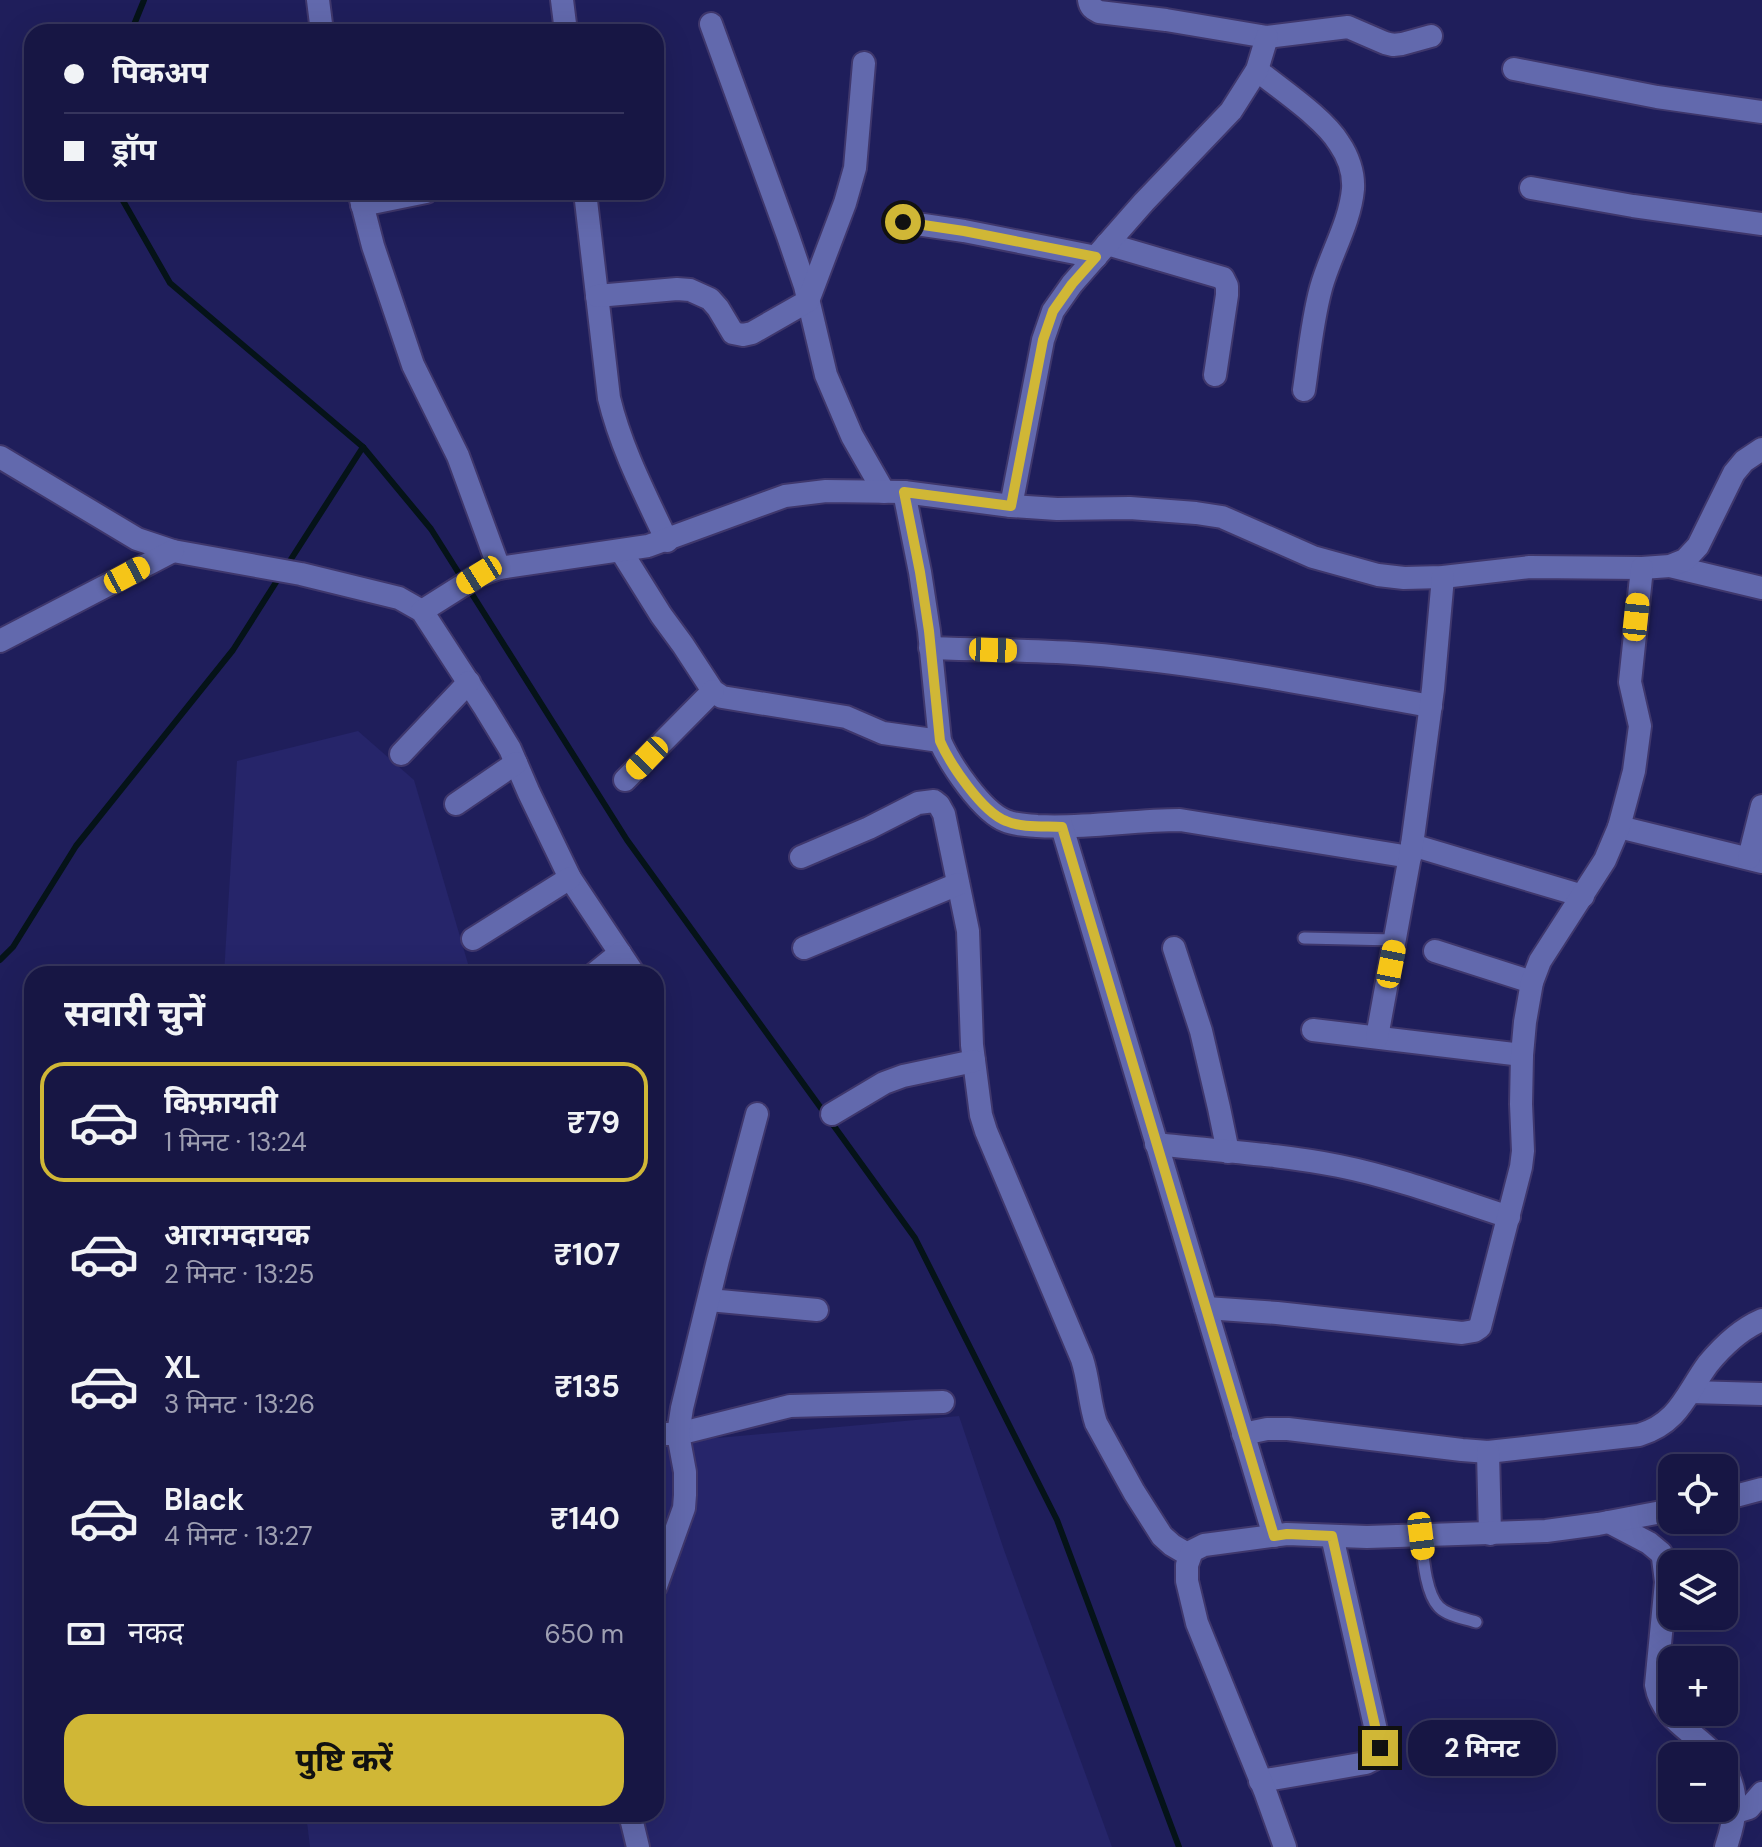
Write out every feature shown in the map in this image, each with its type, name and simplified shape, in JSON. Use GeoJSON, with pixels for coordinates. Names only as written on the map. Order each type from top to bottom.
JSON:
{"type":"FeatureCollection","features":[{"type":"Feature","properties":{"kind":"street"},"geometry":{"type":"LineString","coordinates":[[318,0],[321,24]]}},
{"type":"Feature","properties":{"kind":"street"},"geometry":{"type":"LineString","coordinates":[[562,0],[565,24]]}},
{"type":"Feature","properties":{"kind":"street"},"geometry":{"type":"LineString","coordinates":[[1089,0],[1093,9],[1099,12],[1267,37],[1348,27],[1393,45],[1431,36]]}},
{"type":"Feature","properties":{"kind":"street"},"geometry":{"type":"LineString","coordinates":[[711,24],[788,236],[826,375],[852,436],[894,492],[920,572],[940,741],[961,777],[991,812],[1006,821],[1022,825],[1062,827],[1180,820],[1411,851],[1583,896]]}},
{"type":"Feature","properties":{"kind":"street"},"geometry":{"type":"LineString","coordinates":[[1011,506],[1043,340],[1053,311],[1072,284],[1144,202],[1231,111],[1257,70],[1267,37]]}},
{"type":"Feature","properties":{"kind":"street"},"geometry":{"type":"LineString","coordinates":[[597,296],[690,290],[710,299],[733,333],[743,335],[779,319],[808,301],[855,168],[864,63]]}},
{"type":"Feature","properties":{"kind":"street"},"geometry":{"type":"LineString","coordinates":[[1514,69],[1657,97],[1762,112]]}},
{"type":"Feature","properties":{"kind":"street"},"geometry":{"type":"LineString","coordinates":[[1257,70],[1327,127],[1351,167],[1351,205],[1321,288],[1304,390]]}},
{"type":"Feature","properties":{"kind":"street"},"geometry":{"type":"LineString","coordinates":[[1531,188],[1762,224]]}},
{"type":"Feature","properties":{"kind":"street"},"geometry":{"type":"LineString","coordinates":[[360,200],[413,365],[458,456],[499,568]]}},
{"type":"Feature","properties":{"kind":"street"},"geometry":{"type":"LineString","coordinates":[[586,200],[609,398],[616,427],[667,541]]}},
{"type":"Feature","properties":{"kind":"street"},"geometry":{"type":"LineString","coordinates":[[903,222],[1102,250],[1223,278],[1227,295],[1215,375]]}},
{"type":"Feature","properties":{"kind":"street"},"geometry":{"type":"LineString","coordinates":[[1670,566],[1685,560],[1698,546],[1734,473],[1744,461],[1762,449]]}},
{"type":"Feature","properties":{"kind":"street"},"geometry":{"type":"LineString","coordinates":[[0,457],[137,539],[173,551],[301,574],[399,598],[422,611],[510,749],[570,878],[629,966]]}},
{"type":"Feature","properties":{"kind":"street"},"geometry":{"type":"LineString","coordinates":[[422,611],[479,575],[499,568],[621,551],[667,541],[785,496],[826,491],[894,492],[1057,509],[1130,508],[1196,513],[1222,517],[1313,557],[1378,575],[1404,578],[1530,567],[1670,566],[1762,588]]}},
{"type":"Feature","properties":{"kind":"street"},"geometry":{"type":"LineString","coordinates":[[0,641],[173,551]]}},
{"type":"Feature","properties":{"kind":"street"},"geometry":{"type":"LineString","coordinates":[[621,551],[713,691],[722,697],[846,717],[883,733],[940,741]]}},
{"type":"Feature","properties":{"kind":"street"},"geometry":{"type":"LineString","coordinates":[[1206,1308],[1462,1333],[1474,1331],[1481,1324],[1521,1167],[1522,1055],[1532,982],[1540,961],[1605,860],[1619,827],[1639,741],[1639,715],[1630,682],[1642,568]]}},
{"type":"Feature","properties":{"kind":"street"},"geometry":{"type":"LineString","coordinates":[[1377,1037],[1411,851],[1431,706],[1443,577]]}},
{"type":"Feature","properties":{"kind":"street"},"geometry":{"type":"LineString","coordinates":[[930,648],[1087,654],[1133,659],[1260,676],[1431,706]]}},
{"type":"Feature","properties":{"kind":"street"},"geometry":{"type":"LineString","coordinates":[[401,754],[469,682]]}},
{"type":"Feature","properties":{"kind":"street"},"geometry":{"type":"LineString","coordinates":[[625,780],[713,691]]}},
{"type":"Feature","properties":{"kind":"street"},"geometry":{"type":"LineString","coordinates":[[456,804],[516,763]]}},
{"type":"Feature","properties":{"kind":"street"},"geometry":{"type":"LineString","coordinates":[[801,857],[918,803],[934,801],[939,805],[944,814],[968,931],[974,1061],[986,1131],[1082,1359],[1096,1423],[1162,1536],[1189,1555]]}},
{"type":"Feature","properties":{"kind":"street"},"geometry":{"type":"LineString","coordinates":[[1619,827],[1756,860],[1762,806]]}},
{"type":"Feature","properties":{"kind":"street"},"geometry":{"type":"LineString","coordinates":[[1062,827],[1274,1536]]}},
{"type":"Feature","properties":{"kind":"street"},"geometry":{"type":"LineString","coordinates":[[473,939],[570,878]]}},
{"type":"Feature","properties":{"kind":"street"},"geometry":{"type":"LineString","coordinates":[[804,948],[958,884]]}},
{"type":"Feature","properties":{"kind":"street"},"geometry":{"type":"LineString","coordinates":[[1174,948],[1201,1031],[1228,1152]]}},
{"type":"Feature","properties":{"kind":"street"},"geometry":{"type":"LineString","coordinates":[[1435,951],[1532,982]]}},
{"type":"Feature","properties":{"kind":"street"},"geometry":{"type":"LineString","coordinates":[[604,966],[620,953]]}},
{"type":"Feature","properties":{"kind":"street"},"geometry":{"type":"LineString","coordinates":[[1313,1030],[1522,1055]]}},
{"type":"Feature","properties":{"kind":"street"},"geometry":{"type":"LineString","coordinates":[[832,1114],[884,1083],[974,1061]]}},
{"type":"Feature","properties":{"kind":"street"},"geometry":{"type":"LineString","coordinates":[[667,1434],[682,1408],[757,1114]]}},
{"type":"Feature","properties":{"kind":"street"},"geometry":{"type":"LineString","coordinates":[[1156,1144],[1339,1166],[1509,1217]]}},
{"type":"Feature","properties":{"kind":"street"},"geometry":{"type":"LineString","coordinates":[[709,1300],[817,1310]]}},
{"type":"Feature","properties":{"kind":"street"},"geometry":{"type":"LineString","coordinates":[[1243,1434],[1288,1429],[1488,1452],[1639,1435],[1661,1426],[1677,1412],[1708,1365],[1725,1346],[1762,1320]]}},
{"type":"Feature","properties":{"kind":"street"},"geometry":{"type":"LineString","coordinates":[[1691,1392],[1762,1394]]}},
{"type":"Feature","properties":{"kind":"street"},"geometry":{"type":"LineString","coordinates":[[667,1434],[790,1406],[943,1402]]}},
{"type":"Feature","properties":{"kind":"street"},"geometry":{"type":"LineString","coordinates":[[664,1564],[684,1508],[685,1495],[685,1472],[667,1434]]}},
{"type":"Feature","properties":{"kind":"street"},"geometry":{"type":"LineString","coordinates":[[1488,1452],[1490,1534]]}},
{"type":"Feature","properties":{"kind":"street"},"geometry":{"type":"LineString","coordinates":[[1738,1495],[1762,1489]]}},
{"type":"Feature","properties":{"kind":"street"},"geometry":{"type":"LineString","coordinates":[[1285,1847],[1197,1623],[1187,1581],[1189,1555],[1195,1548],[1287,1534],[1421,1536],[1546,1531],[1658,1513]]}},
{"type":"Feature","properties":{"kind":"street"},"geometry":{"type":"LineString","coordinates":[[1609,1522],[1649,1543],[1661,1553],[1666,1582],[1656,1685],[1658,1698],[1663,1708],[1700,1742]]}},
{"type":"Feature","properties":{"kind":"street"},"geometry":{"type":"LineString","coordinates":[[1260,1781],[1366,1763],[1374,1759],[1380,1748],[1332,1536]]}},
{"type":"Feature","properties":{"kind":"street"},"geometry":{"type":"LineString","coordinates":[[1738,1811],[1749,1808],[1762,1793]]}},
{"type":"Feature","properties":{"kind":"street"},"geometry":{"type":"LineString","coordinates":[[632,1822],[638,1847]]}},
{"type":"Feature","properties":{"kind":"street"},"geometry":{"type":"LineString","coordinates":[[1726,1847],[1733,1822]]}},
{"type":"Feature","properties":{"kind":"lane"},"geometry":{"type":"LineString","coordinates":[[1304,938],[1396,940]]}},
{"type":"Feature","properties":{"kind":"lane"},"geometry":{"type":"LineString","coordinates":[[1421,1536],[1425,1569],[1434,1600],[1446,1612],[1476,1622]]}},
{"type":"Feature","properties":{"kind":"shaded area"},"geometry":{"type":"Polygon","coordinates":[[[358,731],[414,780],[469,966],[224,966],[237,761],[358,731]]]}},
{"type":"Feature","properties":{"kind":"shaded area"},"geometry":{"type":"Polygon","coordinates":[[[959,1416],[1004,1550],[1112,1847],[310,1847],[307,1822],[664,1822],[664,1437],[717,1438],[959,1416]]]}},
{"type":"Feature","properties":{"kind":"waterway"},"geometry":{"type":"LineString","coordinates":[[134,24],[144,0]]}},
{"type":"Feature","properties":{"kind":"waterway"},"geometry":{"type":"LineString","coordinates":[[123,200],[170,283],[363,447],[431,529],[627,840],[915,1238],[1057,1520],[1179,1847]]}},
{"type":"Feature","properties":{"kind":"waterway"},"geometry":{"type":"LineString","coordinates":[[286,567],[363,447]]}},
{"type":"Feature","properties":{"kind":"waterway"},"geometry":{"type":"LineString","coordinates":[[0,960],[13,947],[76,846],[233,650],[280,576]]}},
{"type":"Feature","properties":{"kind":"route"},"geometry":{"type":"LineString","coordinates":[[903,222],[1096,257],[1053,311],[1043,340],[1011,506],[904,492],[929,631],[940,741],[961,777],[991,812],[1006,821],[1022,825],[1062,827],[1274,1536],[1332,1536],[1380,1748]]}}]}
